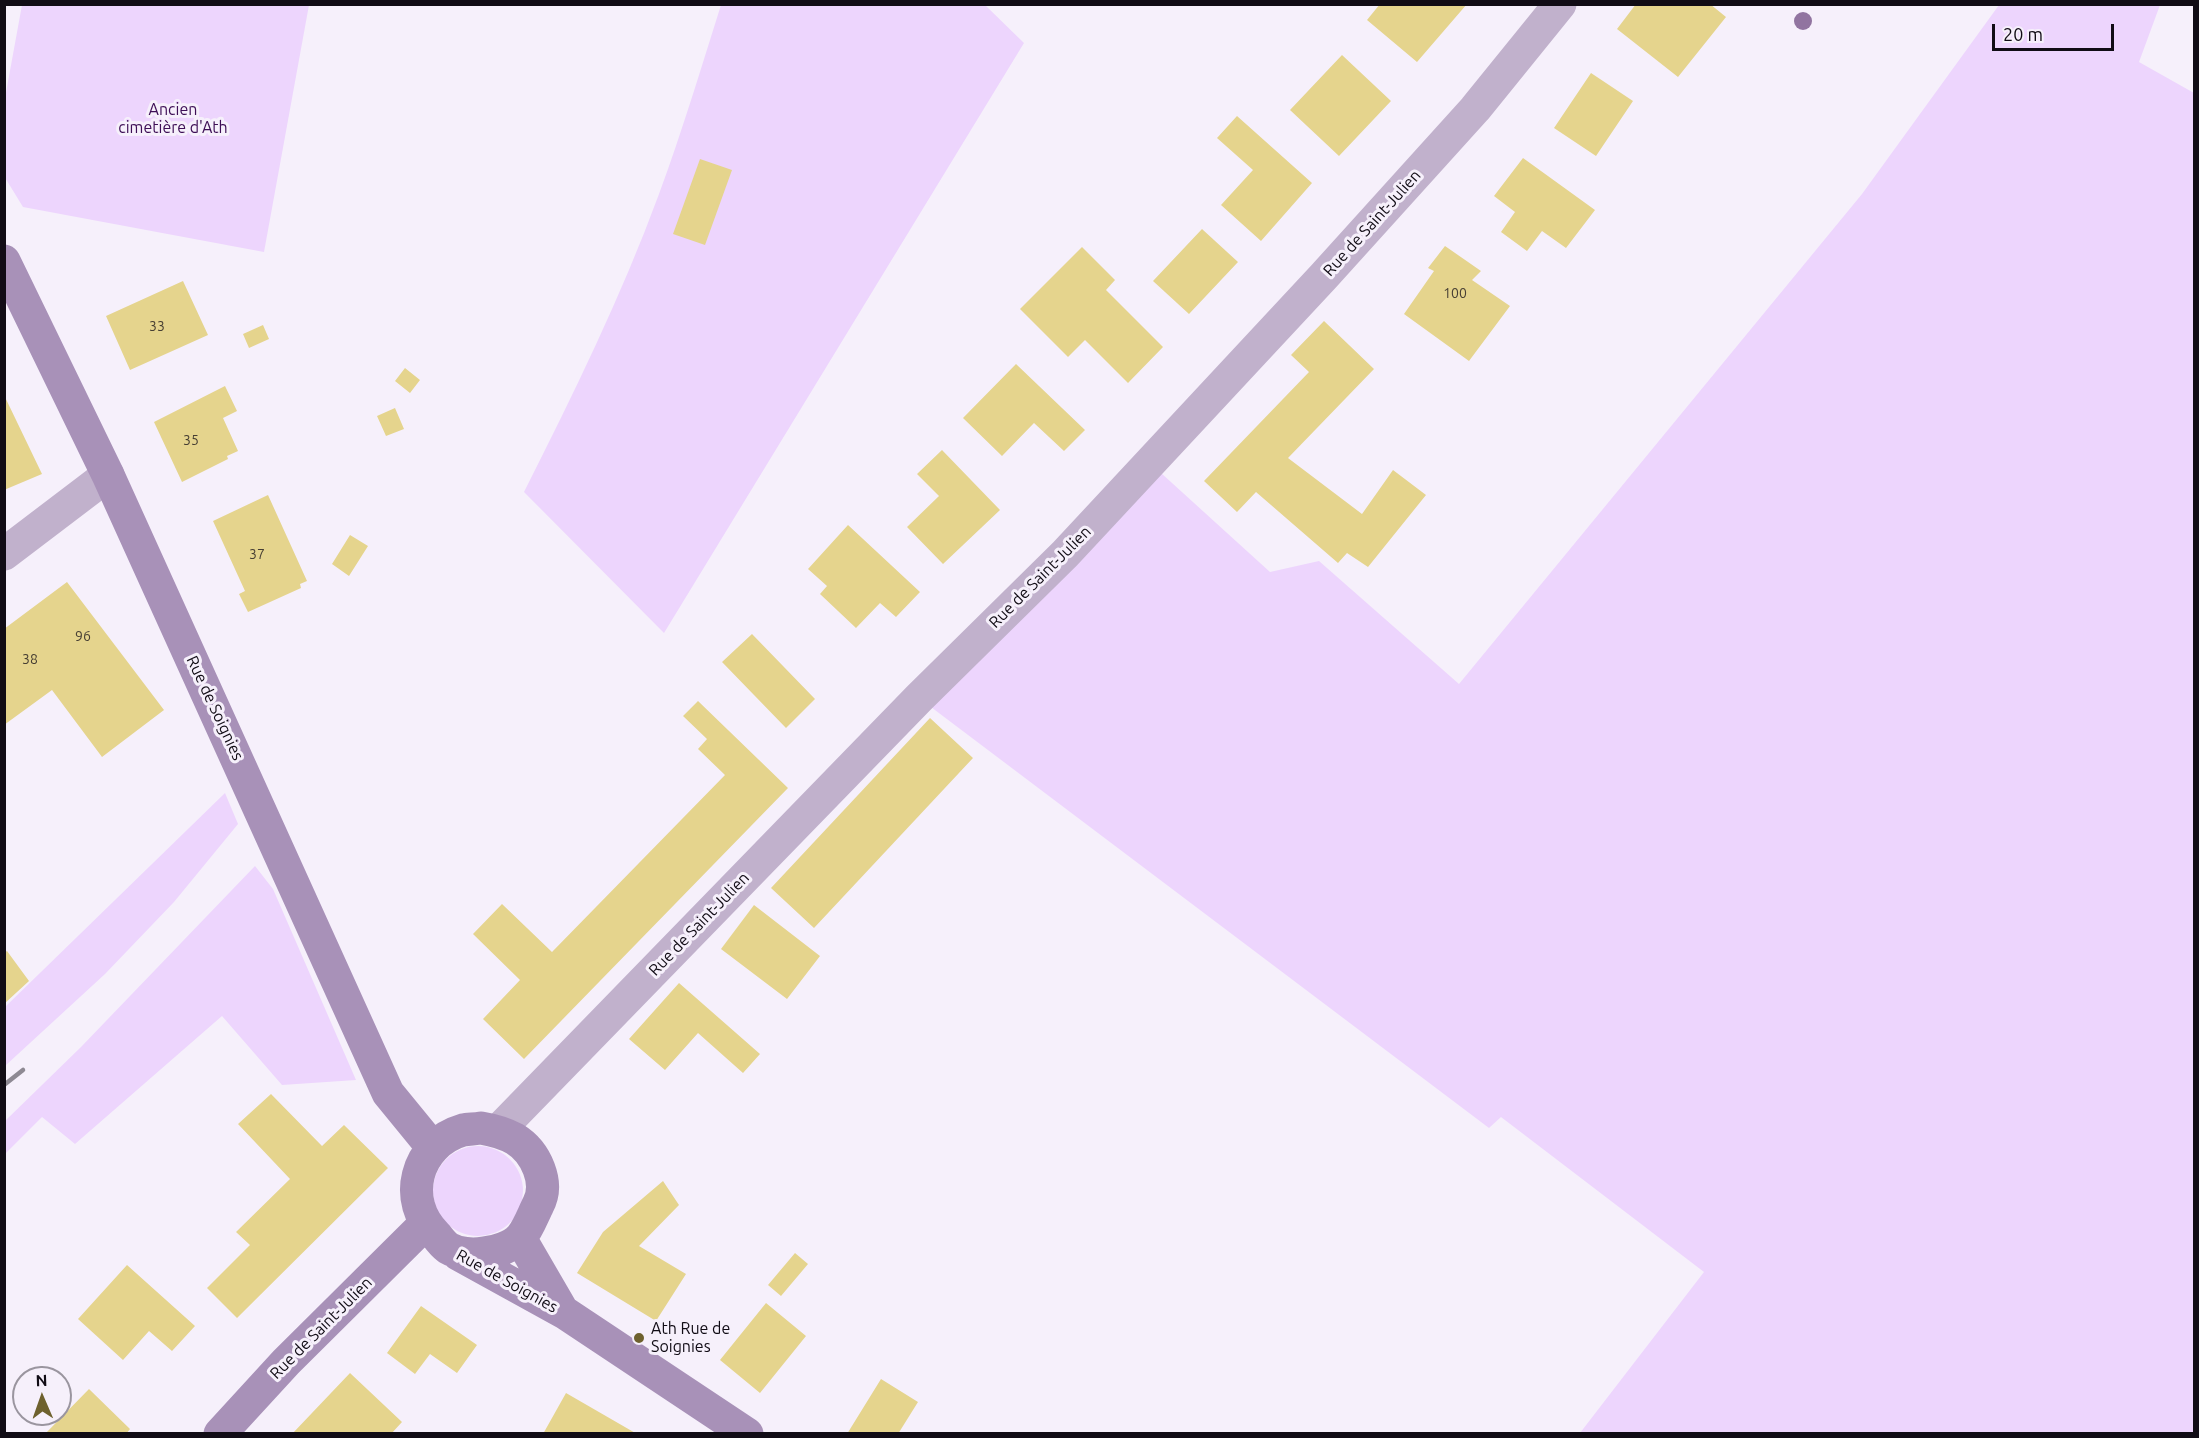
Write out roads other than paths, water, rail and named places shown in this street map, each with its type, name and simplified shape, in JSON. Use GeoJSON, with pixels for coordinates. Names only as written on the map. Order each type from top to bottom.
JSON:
{"type":"FeatureCollection","features":[{"type":"Feature","properties":{"kind":"street","name":"Rue de Saint-Julien"},"geometry":{"type":"LineString","coordinates":[[498,1131],[919,698],[1065,554],[1475,110],[1560,4]]}},
{"type":"Feature","properties":{"kind":"street","name":"Rue de Soignies"},"geometry":{"type":"LineString","coordinates":[[4,261],[108,475],[388,1093],[434,1148]]}},
{"type":"Feature","properties":{"kind":"street"},"geometry":{"type":"LineString","coordinates":[[4,554],[108,475]]}},
{"type":"Feature","properties":{"kind":"street"},"geometry":{"type":"LineString","coordinates":[[481,1128],[498,1131],[517,1140],[532,1155],[541,1174],[543,1196],[520,1238],[496,1252],[473,1255],[448,1248],[425,1224],[417,1206],[416,1185],[422,1165],[434,1148],[447,1137],[463,1130],[481,1128]]}},
{"type":"Feature","properties":{"kind":"street","name":"Rue de Saint-Julien"},"geometry":{"type":"LineString","coordinates":[[220,1434],[286,1362],[425,1224]]}},
{"type":"Feature","properties":{"kind":"street","name":"Rue de Soignies"},"geometry":{"type":"LineString","coordinates":[[520,1238],[565,1313]]}},
{"type":"Feature","properties":{"kind":"street","name":"Rue de Soignies"},"geometry":{"type":"LineString","coordinates":[[448,1248],[565,1313],[747,1434]]}},
{"type":"Feature","properties":{"kind":"railway"},"geometry":{"type":"LineString","coordinates":[[4,1085],[23,1070]]}},
{"type":"Feature","properties":{"kind":"place","name":"Ath Rue de Soignies"},"geometry":{"type":"Point","coordinates":[639,1338]}},
{"type":"Feature","properties":{"kind":"park label","name":"Ancien cimetière d'Ath"},"geometry":{"type":"Point","coordinates":[173,119]}}]}
